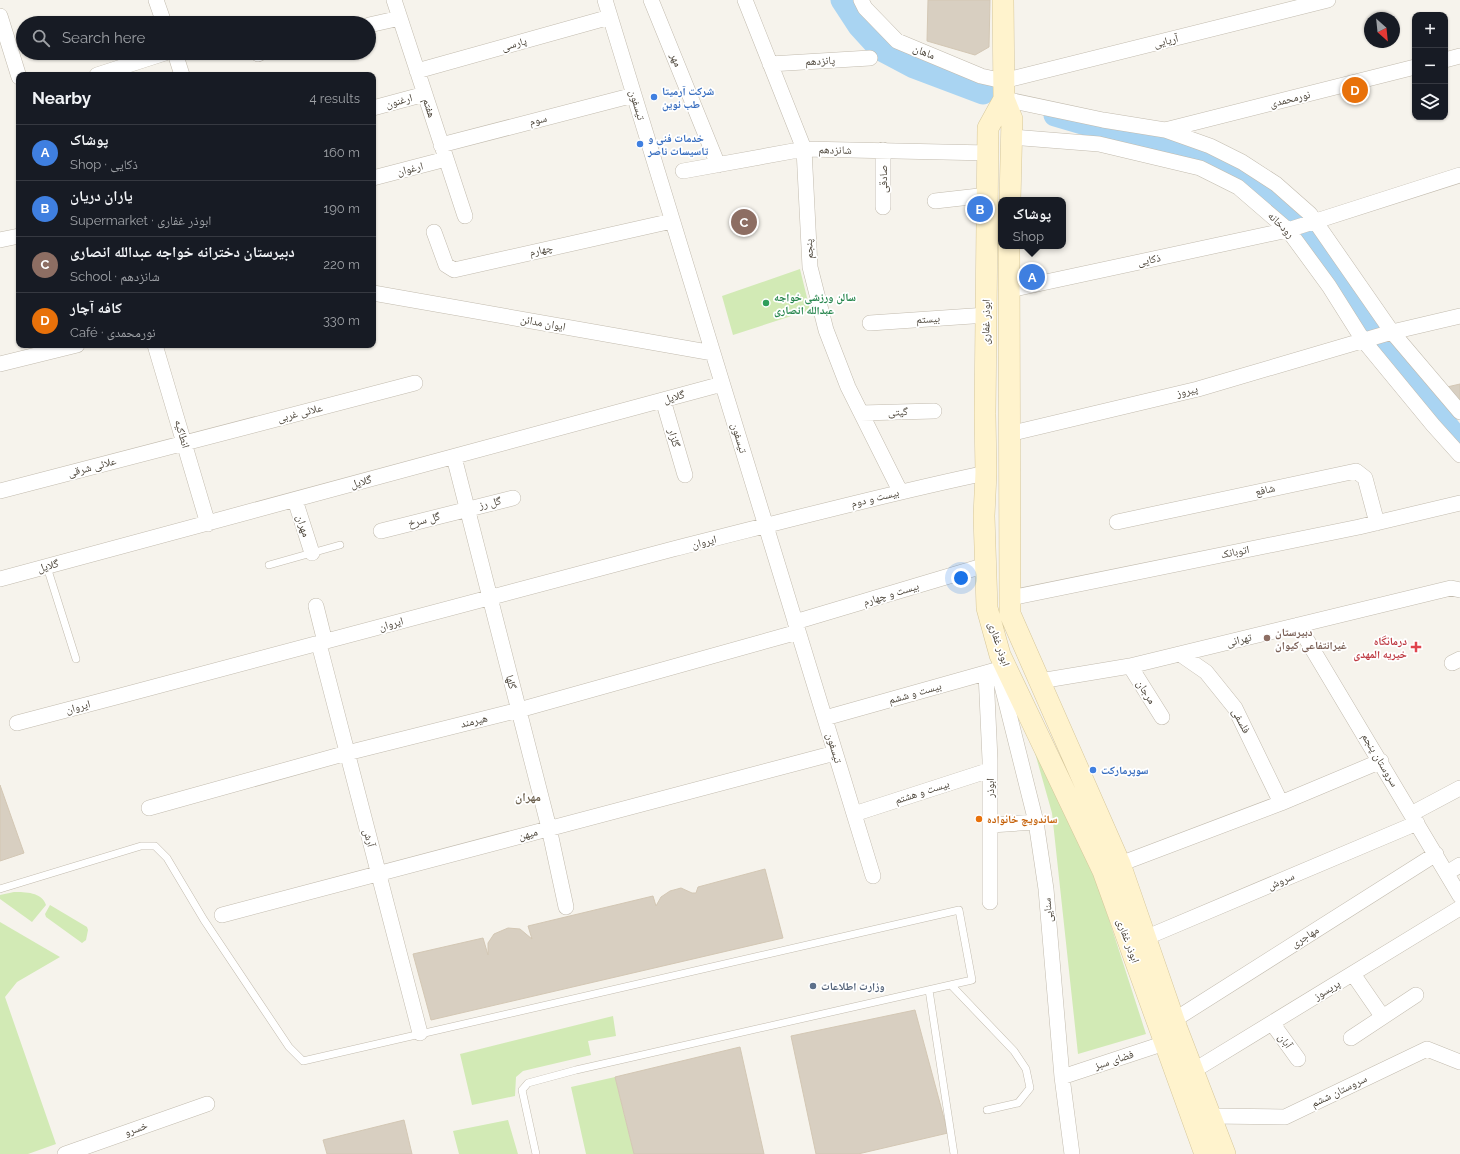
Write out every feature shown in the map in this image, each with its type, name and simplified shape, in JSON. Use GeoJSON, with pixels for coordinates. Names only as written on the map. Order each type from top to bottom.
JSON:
{"type":"FeatureCollection","features":[{"type":"Feature","properties":{"kind":"main road","name":"ابوذر غفاری"},"geometry":{"type":"LineString","coordinates":[[1003,0],[1004,90],[1012,119],[1010,197]]}},
{"type":"Feature","properties":{"kind":"main road","name":"ابوذر غفاری"},"geometry":{"type":"LineString","coordinates":[[1004,90],[988,128],[989,153],[985,414],[986,473],[984,516],[987,608],[995,640],[997,670],[1016,687],[1103,871],[1205,1154]]}},
{"type":"Feature","properties":{"kind":"main road","name":"ابوذر غفاری"},"geometry":{"type":"LineString","coordinates":[[1009,249],[1010,614],[1120,864],[1174,1020],[1226,1154]]}},
{"type":"Feature","properties":{"kind":"main road"},"geometry":{"type":"LineString","coordinates":[[1016,687],[1040,681]]}},
{"type":"Feature","properties":{"kind":"street"},"geometry":{"type":"LineString","coordinates":[[156,0],[162,16]]}},
{"type":"Feature","properties":{"kind":"street","name":"هفتم"},"geometry":{"type":"LineString","coordinates":[[394,0],[465,216]]}},
{"type":"Feature","properties":{"kind":"street","name":"تیسفون"},"geometry":{"type":"LineString","coordinates":[[605,0],[873,876]]}},
{"type":"Feature","properties":{"kind":"street","name":"مهر"},"geometry":{"type":"LineString","coordinates":[[651,0],[718,165]]}},
{"type":"Feature","properties":{"kind":"street","name":"پنجم"},"geometry":{"type":"LineString","coordinates":[[745,0],[804,149],[810,267],[826,330],[848,387],[900,491]]}},
{"type":"Feature","properties":{"kind":"street","name":"ماهان"},"geometry":{"type":"LineString","coordinates":[[861,0],[865,8],[897,41],[981,76],[1004,90]]}},
{"type":"Feature","properties":{"kind":"street","name":"آریایی"},"geometry":{"type":"LineString","coordinates":[[1004,90],[1328,0]]}},
{"type":"Feature","properties":{"kind":"street"},"geometry":{"type":"LineString","coordinates":[[0,16],[17,72]]}},
{"type":"Feature","properties":{"kind":"street","name":"پارسی"},"geometry":{"type":"LineString","coordinates":[[417,71],[610,17]]}},
{"type":"Feature","properties":{"kind":"street"},"geometry":{"type":"LineString","coordinates":[[376,23],[400,18]]}},
{"type":"Feature","properties":{"kind":"street"},"geometry":{"type":"LineString","coordinates":[[1448,59],[1460,56]]}},
{"type":"Feature","properties":{"kind":"street","name":"پانزدهم"},"geometry":{"type":"LineString","coordinates":[[770,64],[870,58]]}},
{"type":"Feature","properties":{"kind":"street"},"geometry":{"type":"LineString","coordinates":[[106,72],[143,60]]}},
{"type":"Feature","properties":{"kind":"street"},"geometry":{"type":"LineString","coordinates":[[177,60],[181,72]]}},
{"type":"Feature","properties":{"kind":"street","name":"نورمحمدی"},"geometry":{"type":"LineString","coordinates":[[1165,130],[1412,68]]}},
{"type":"Feature","properties":{"kind":"street"},"geometry":{"type":"LineString","coordinates":[[1004,90],[1103,120],[1165,130],[1210,146],[1242,162],[1276,184],[1310,214],[1392,332],[1460,412]]}},
{"type":"Feature","properties":{"kind":"street","name":"ارغنون"},"geometry":{"type":"LineString","coordinates":[[376,107],[425,94]]}},
{"type":"Feature","properties":{"kind":"street","name":"سوم"},"geometry":{"type":"LineString","coordinates":[[441,145],[634,95]]}},
{"type":"Feature","properties":{"kind":"street","name":"رودخانه"},"geometry":{"type":"LineString","coordinates":[[1011,137],[1099,144],[1200,168],[1238,187],[1288,230],[1329,286],[1363,340],[1433,425],[1460,454]]}},
{"type":"Feature","properties":{"kind":"street","name":"شانزدهم"},"geometry":{"type":"LineString","coordinates":[[683,171],[804,149],[989,153]]}},
{"type":"Feature","properties":{"kind":"street","name":"صادقی"},"geometry":{"type":"LineString","coordinates":[[883,150],[883,207]]}},
{"type":"Feature","properties":{"kind":"street","name":"ارغوان"},"geometry":{"type":"LineString","coordinates":[[376,177],[446,159]]}},
{"type":"Feature","properties":{"kind":"street"},"geometry":{"type":"LineString","coordinates":[[1314,221],[1460,175]]}},
{"type":"Feature","properties":{"kind":"street"},"geometry":{"type":"LineString","coordinates":[[935,201],[988,195]]}},
{"type":"Feature","properties":{"kind":"street","name":"چهارم"},"geometry":{"type":"LineString","coordinates":[[434,232],[446,265],[454,270],[672,221]]}},
{"type":"Feature","properties":{"kind":"street","name":"ذکایی"},"geometry":{"type":"LineString","coordinates":[[1009,290],[1288,230],[1314,221]]}},
{"type":"Feature","properties":{"kind":"street"},"geometry":{"type":"LineString","coordinates":[[0,240],[16,237]]}},
{"type":"Feature","properties":{"kind":"street","name":"ایوان مدائن"},"geometry":{"type":"LineString","coordinates":[[376,293],[713,353]]}},
{"type":"Feature","properties":{"kind":"street","name":"بیستم"},"geometry":{"type":"LineString","coordinates":[[870,323],[987,315]]}},
{"type":"Feature","properties":{"kind":"street"},"geometry":{"type":"LineString","coordinates":[[1392,332],[1460,316]]}},
{"type":"Feature","properties":{"kind":"street","name":"پیروز"},"geometry":{"type":"LineString","coordinates":[[1009,434],[1198,389],[1392,332]]}},
{"type":"Feature","properties":{"kind":"street"},"geometry":{"type":"LineString","coordinates":[[0,364],[65,348]]}},
{"type":"Feature","properties":{"kind":"street","name":"انطاکیه"},"geometry":{"type":"LineString","coordinates":[[156,348],[208,524]]}},
{"type":"Feature","properties":{"kind":"street","name":"علائی غربی"},"geometry":{"type":"LineString","coordinates":[[184,443],[415,383]]}},
{"type":"Feature","properties":{"kind":"street","name":"گلایل"},"geometry":{"type":"LineString","coordinates":[[0,579],[722,384]]}},
{"type":"Feature","properties":{"kind":"street","name":"گلزار"},"geometry":{"type":"LineString","coordinates":[[663,400],[685,475]]}},
{"type":"Feature","properties":{"kind":"street","name":"گیتی"},"geometry":{"type":"LineString","coordinates":[[861,413],[934,411]]}},
{"type":"Feature","properties":{"kind":"street","name":"علائی شرقی"},"geometry":{"type":"LineString","coordinates":[[0,491],[184,443]]}},
{"type":"Feature","properties":{"kind":"street","name":"گلها"},"geometry":{"type":"LineString","coordinates":[[454,457],[549,828],[566,907]]}},
{"type":"Feature","properties":{"kind":"street","name":"شافع"},"geometry":{"type":"LineString","coordinates":[[1117,522],[1356,471],[1365,478],[1376,523]]}},
{"type":"Feature","properties":{"kind":"street","name":"بیست و دوم"},"geometry":{"type":"LineString","coordinates":[[766,526],[900,491],[986,473]]}},
{"type":"Feature","properties":{"kind":"street","name":"گل رز"},"geometry":{"type":"LineString","coordinates":[[467,508],[514,498]]}},
{"type":"Feature","properties":{"kind":"street","name":"مهران"},"geometry":{"type":"LineString","coordinates":[[295,500],[312,553]]}},
{"type":"Feature","properties":{"kind":"street","name":"اتوبانک"},"geometry":{"type":"LineString","coordinates":[[1010,598],[1376,523],[1460,503]]}},
{"type":"Feature","properties":{"kind":"street","name":"گل سرخ"},"geometry":{"type":"LineString","coordinates":[[381,531],[467,508]]}},
{"type":"Feature","properties":{"kind":"street","name":"ایروان"},"geometry":{"type":"LineString","coordinates":[[17,723],[322,643],[490,596],[766,526]]}},
{"type":"Feature","properties":{"kind":"street","name":"بیست و چهارم"},"geometry":{"type":"LineString","coordinates":[[797,627],[986,565]]}},
{"type":"Feature","properties":{"kind":"street","name":"تهرانی"},"geometry":{"type":"LineString","coordinates":[[1040,681],[1130,666],[1451,588],[1460,590]]}},
{"type":"Feature","properties":{"kind":"street","name":"آرش"},"geometry":{"type":"LineString","coordinates":[[316,606],[322,643],[348,753],[420,1033]]}},
{"type":"Feature","properties":{"kind":"street","name":"سروستان پنجم"},"geometry":{"type":"LineString","coordinates":[[1298,625],[1381,761],[1460,896]]}},
{"type":"Feature","properties":{"kind":"street","name":"هیرمند"},"geometry":{"type":"LineString","coordinates":[[149,808],[348,753],[519,710],[797,627]]}},
{"type":"Feature","properties":{"kind":"street","name":"فلسفی"},"geometry":{"type":"LineString","coordinates":[[1180,654],[1206,672],[1235,708],[1281,803]]}},
{"type":"Feature","properties":{"kind":"street","name":"مرجان"},"geometry":{"type":"LineString","coordinates":[[1130,666],[1162,717]]}},
{"type":"Feature","properties":{"kind":"street","name":"بیست و ششم"},"geometry":{"type":"LineString","coordinates":[[825,718],[997,670]]}},
{"type":"Feature","properties":{"kind":"street","name":"ابوذر"},"geometry":{"type":"LineString","coordinates":[[990,902],[990,770],[997,670]]}},
{"type":"Feature","properties":{"kind":"street","name":"سنایی"},"geometry":{"type":"LineString","coordinates":[[997,670],[1036,822],[1046,889],[1062,1077],[1072,1154]]}},
{"type":"Feature","properties":{"kind":"street","name":"میهن"},"geometry":{"type":"LineString","coordinates":[[222,915],[835,753]]}},
{"type":"Feature","properties":{"kind":"street"},"geometry":{"type":"LineString","coordinates":[[1120,864],[1281,803],[1381,761]]}},
{"type":"Feature","properties":{"kind":"street","name":"بیست و هشتم"},"geometry":{"type":"LineString","coordinates":[[854,814],[990,770]]}},
{"type":"Feature","properties":{"kind":"street","name":"سروش"},"geometry":{"type":"LineString","coordinates":[[1145,938],[1414,819],[1460,788]]}},
{"type":"Feature","properties":{"kind":"street"},"geometry":{"type":"LineString","coordinates":[[991,825],[1036,822]]}},
{"type":"Feature","properties":{"kind":"street","name":"مهاجری"},"geometry":{"type":"LineString","coordinates":[[1174,1020],[1436,854]]}},
{"type":"Feature","properties":{"kind":"street"},"geometry":{"type":"LineString","coordinates":[[1447,873],[1460,865]]}},
{"type":"Feature","properties":{"kind":"street","name":"پریسوز"},"geometry":{"type":"LineString","coordinates":[[1193,1071],[1460,908]]}},
{"type":"Feature","properties":{"kind":"street"},"geometry":{"type":"LineString","coordinates":[[1353,974],[1382,1016]]}},
{"type":"Feature","properties":{"kind":"street"},"geometry":{"type":"LineString","coordinates":[[1351,1038],[1382,1016],[1416,995]]}},
{"type":"Feature","properties":{"kind":"street","name":"آبان"},"geometry":{"type":"LineString","coordinates":[[1272,1023],[1298,1059]]}},
{"type":"Feature","properties":{"kind":"street","name":"فضای سبز"},"geometry":{"type":"LineString","coordinates":[[1062,1077],[1165,1043]]}},
{"type":"Feature","properties":{"kind":"street","name":"سروستان ششم"},"geometry":{"type":"LineString","coordinates":[[1211,1116],[1285,1117],[1428,1049],[1460,1062]]}},
{"type":"Feature","properties":{"kind":"street","name":"خسرو"},"geometry":{"type":"LineString","coordinates":[[65,1154],[208,1104]]}},
{"type":"Feature","properties":{"kind":"lane"},"geometry":{"type":"LineString","coordinates":[[269,565],[340,545]]}},
{"type":"Feature","properties":{"kind":"lane"},"geometry":{"type":"LineString","coordinates":[[47,567],[76,659]]}},
{"type":"Feature","properties":{"kind":"lane"},"geometry":{"type":"LineString","coordinates":[[0,889],[141,846],[155,846],[167,858],[204,920],[290,1047],[303,1061],[959,910],[972,980],[584,1068],[528,1083],[522,1090],[536,1154]]}},
{"type":"Feature","properties":{"kind":"lane"},"geometry":{"type":"LineString","coordinates":[[951,984],[1014,1051],[1026,1069],[1029,1079],[1030,1088],[1018,1103],[987,1110]]}},
{"type":"Feature","properties":{"kind":"lane"},"geometry":{"type":"LineString","coordinates":[[929,990],[954,1154]]}},
{"type":"Feature","properties":{"kind":"green space","name":"سالن ورزشی خواجه عبدالله انصاری"},"geometry":{"type":"Polygon","coordinates":[[[800,269],[810,310],[733,335],[722,296],[800,269]]]}},
{"type":"Feature","properties":{"kind":"green space"},"geometry":{"type":"Polygon","coordinates":[[[1026,721],[1074,811],[1146,1034],[1078,1054],[1052,813],[1026,721]]]}},
{"type":"Feature","properties":{"kind":"green space"},"geometry":{"type":"Polygon","coordinates":[[[14,892],[37,895],[44,901],[46,905],[32,922],[0,899],[0,895],[14,892]]]}},
{"type":"Feature","properties":{"kind":"green space"},"geometry":{"type":"Polygon","coordinates":[[[50,905],[87,927],[88,930],[86,940],[82,943],[46,917],[45,914],[50,905]]]}},
{"type":"Feature","properties":{"kind":"green space"},"geometry":{"type":"Polygon","coordinates":[[[0,922],[60,957],[17,982],[5,997],[56,1144],[28,1154],[0,1154],[0,922]]]}},
{"type":"Feature","properties":{"kind":"green space"},"geometry":{"type":"Polygon","coordinates":[[[613,1016],[616,1036],[588,1041],[591,1055],[523,1071],[516,1077],[515,1096],[472,1105],[460,1054],[613,1016]]]}},
{"type":"Feature","properties":{"kind":"green space"},"geometry":{"type":"Polygon","coordinates":[[[615,1077],[634,1154],[586,1154],[571,1087],[615,1077]]]}},
{"type":"Feature","properties":{"kind":"green space"},"geometry":{"type":"Polygon","coordinates":[[[508,1120],[518,1154],[459,1154],[453,1131],[508,1120]]]}},
{"type":"Feature","properties":{"kind":"building"},"geometry":{"type":"Polygon","coordinates":[[[928,0],[990,0],[989,47],[975,55],[927,41],[928,0]]]}},
{"type":"Feature","properties":{"kind":"building"},"geometry":{"type":"Polygon","coordinates":[[[1460,384],[1460,402],[1447,387],[1460,384]]]}},
{"type":"Feature","properties":{"kind":"building"},"geometry":{"type":"Polygon","coordinates":[[[0,785],[24,853],[0,861],[0,785]]]}},
{"type":"Feature","properties":{"kind":"building"},"geometry":{"type":"Polygon","coordinates":[[[765,869],[783,938],[431,1020],[413,954],[483,938],[488,955],[488,943],[494,934],[508,928],[520,929],[532,939],[528,926],[653,896],[656,906],[661,897],[670,891],[681,888],[692,893],[696,893],[698,887],[765,869]]]}},
{"type":"Feature","properties":{"kind":"building"},"geometry":{"type":"Polygon","coordinates":[[[915,1010],[948,1133],[858,1154],[816,1154],[791,1036],[915,1010]]]}},
{"type":"Feature","properties":{"kind":"building"},"geometry":{"type":"Polygon","coordinates":[[[740,1047],[764,1154],[634,1154],[615,1077],[740,1047]]]}},
{"type":"Feature","properties":{"kind":"building"},"geometry":{"type":"Polygon","coordinates":[[[404,1120],[412,1154],[327,1154],[323,1140],[404,1120]]]}},
{"type":"Feature","properties":{"kind":"waterway"},"geometry":{"type":"LineString","coordinates":[[842,0],[859,26],[880,49],[914,67],[983,93]]}},
{"type":"Feature","properties":{"kind":"waterway"},"geometry":{"type":"LineString","coordinates":[[1055,115],[1225,165],[1268,195],[1288,212],[1399,365],[1460,442]]}},
{"type":"Feature","properties":{"kind":"place","name":"کافه آچار"},"geometry":{"type":"Point","coordinates":[1355,90]}},
{"type":"Feature","properties":{"kind":"place","name":"شرکت آرمیتا طب نوین"},"geometry":{"type":"Point","coordinates":[654,97]}},
{"type":"Feature","properties":{"kind":"place","name":"خدمات فنی و تاسیسات ناصر"},"geometry":{"type":"Point","coordinates":[640,144]}},
{"type":"Feature","properties":{"kind":"place","name":"یاران دریان"},"geometry":{"type":"Point","coordinates":[980,209]}},
{"type":"Feature","properties":{"kind":"place","name":"دبیرستان دخترانه خواجه عبدالله انصاری"},"geometry":{"type":"Point","coordinates":[744,222]}},
{"type":"Feature","properties":{"kind":"place","name":"پوشاک"},"geometry":{"type":"Point","coordinates":[1032,277]}},
{"type":"Feature","properties":{"kind":"place","name":"سالن ورزشی خواجه عبدالله انصاری"},"geometry":{"type":"Point","coordinates":[766,303]}},
{"type":"Feature","properties":{"kind":"place","name":"دبیرستان غیرانتفاعی کیوان"},"geometry":{"type":"Point","coordinates":[1267,638]}},
{"type":"Feature","properties":{"kind":"place","name":"درمانگاه خیریه المهدی"},"geometry":{"type":"Point","coordinates":[1416,647]}},
{"type":"Feature","properties":{"kind":"place","name":"سوپرمارکت"},"geometry":{"type":"Point","coordinates":[1093,770]}},
{"type":"Feature","properties":{"kind":"place","name":"ساندویچ خانواده"},"geometry":{"type":"Point","coordinates":[979,819]}},
{"type":"Feature","properties":{"kind":"place","name":"وزارت اطلاعات"},"geometry":{"type":"Point","coordinates":[813,986]}},
{"type":"Feature","properties":{"kind":"district","name":"مهران"},"geometry":{"type":"Point","coordinates":[528,797]}}]}
